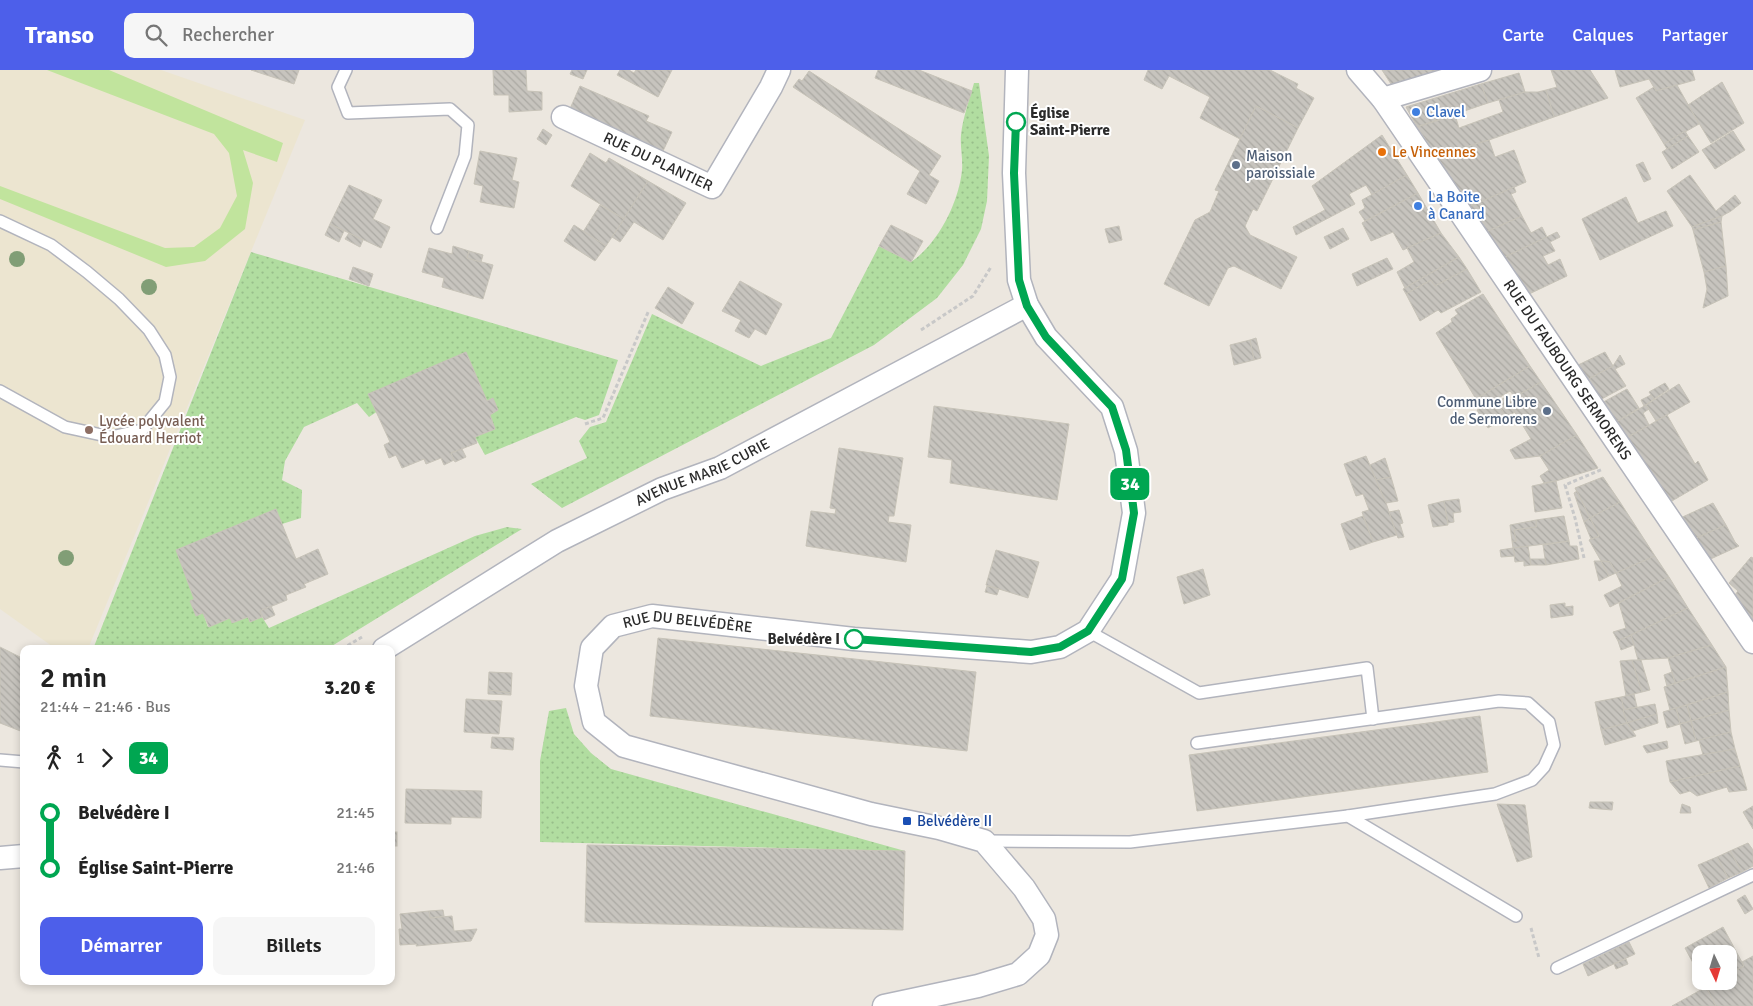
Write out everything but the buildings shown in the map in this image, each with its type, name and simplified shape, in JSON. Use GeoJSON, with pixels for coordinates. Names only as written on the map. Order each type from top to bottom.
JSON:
{"type":"FeatureCollection","features":[{"type":"Feature","properties":{"kind":"street","name":"RUE DU PLANTIER"},"geometry":{"type":"LineString","coordinates":[[563,116],[712,187],[771,87],[779,70]]}},
{"type":"Feature","properties":{"kind":"street","name":"RUE DU BELVÉDÈRE"},"geometry":{"type":"LineString","coordinates":[[984,841],[939,828],[871,814],[624,746],[594,722],[586,686],[592,648],[613,626],[652,616],[854,639],[1031,652],[1060,647],[1088,631],[1122,579],[1134,513],[1126,450],[1112,407],[1046,337],[1027,306],[1019,280],[1014,181],[1017,70]]}},
{"type":"Feature","properties":{"kind":"street","name":"RUE DU FAUBOURG SERMORENS"},"geometry":{"type":"LineString","coordinates":[[1358,70],[1383,99],[1753,642]]}},
{"type":"Feature","properties":{"kind":"street"},"geometry":{"type":"LineString","coordinates":[[1383,99],[1480,70]]}},
{"type":"Feature","properties":{"kind":"street","name":"AVENUE MARIE CURIE"},"geometry":{"type":"LineString","coordinates":[[390,645],[557,541],[662,489],[720,468],[1027,306]]}},
{"type":"Feature","properties":{"kind":"street"},"geometry":{"type":"LineString","coordinates":[[884,1006],[978,986],[1018,974],[1040,955],[1047,935],[1044,919],[1024,888],[984,841]]}},
{"type":"Feature","properties":{"kind":"street"},"geometry":{"type":"LineString","coordinates":[[0,858],[20,856]]}},
{"type":"Feature","properties":{"kind":"lane"},"geometry":{"type":"LineString","coordinates":[[346,70],[338,87],[348,113],[450,109],[468,125],[465,156],[437,228]]}},
{"type":"Feature","properties":{"kind":"lane"},"geometry":{"type":"LineString","coordinates":[[0,221],[51,245],[119,299],[149,330],[165,355],[170,377],[165,402],[142,430],[111,437],[66,427],[0,391]]}},
{"type":"Feature","properties":{"kind":"lane"},"geometry":{"type":"LineString","coordinates":[[1088,631],[1199,693],[1367,668],[1372,719]]}},
{"type":"Feature","properties":{"kind":"lane"},"geometry":{"type":"LineString","coordinates":[[984,841],[1130,842],[1348,816],[1495,794],[1532,780],[1544,767],[1554,745],[1549,722],[1528,703],[1499,701],[1197,743]]}},
{"type":"Feature","properties":{"kind":"lane"},"geometry":{"type":"LineString","coordinates":[[0,760],[20,762]]}},
{"type":"Feature","properties":{"kind":"lane"},"geometry":{"type":"LineString","coordinates":[[1348,816],[1516,916]]}},
{"type":"Feature","properties":{"kind":"lane"},"geometry":{"type":"LineString","coordinates":[[1557,968],[1753,875]]}},
{"type":"Feature","properties":{"kind":"path"},"geometry":{"type":"LineString","coordinates":[[585,424],[603,418],[649,310]]}},
{"type":"Feature","properties":{"kind":"path"},"geometry":{"type":"LineString","coordinates":[[1584,558],[1565,485],[1627,459]]}},
{"type":"Feature","properties":{"kind":"path"},"geometry":{"type":"LineString","coordinates":[[1516,916],[1530,927],[1541,965],[1549,969],[1557,968]]}},
{"type":"Feature","properties":{"kind":"shaded area","name":"Lycée polyvalent Édouard Herriot"},"geometry":{"type":"Polygon","coordinates":[[[0,70],[161,70],[305,120],[90,645],[50,645],[0,609],[0,70]]]}},
{"type":"Feature","properties":{"kind":"green space"},"geometry":{"type":"Polygon","coordinates":[[[47,70],[109,70],[283,143],[277,162],[243,150],[253,183],[245,229],[205,261],[166,267],[0,199],[0,186],[165,248],[194,247],[220,228],[237,196],[229,153],[214,134],[47,70]]]}},
{"type":"Feature","properties":{"kind":"green space"},"geometry":{"type":"Polygon","coordinates":[[[974,83],[979,83],[989,156],[987,201],[981,229],[963,265],[937,298],[874,345],[562,508],[531,484],[587,458],[579,441],[590,427],[606,422],[652,314],[761,366],[831,338],[879,246],[911,262],[930,245],[946,221],[957,195],[960,182],[962,128],[974,83]]]}},
{"type":"Feature","properties":{"kind":"green space"},"geometry":{"type":"Polygon","coordinates":[[[251,252],[618,360],[599,415],[585,420],[576,417],[485,455],[475,437],[495,429],[490,415],[498,410],[493,398],[487,401],[466,352],[369,417],[357,403],[304,427],[285,461],[282,480],[302,490],[301,518],[282,524],[276,510],[176,550],[194,599],[196,616],[203,613],[208,627],[230,618],[232,623],[248,617],[250,622],[262,617],[269,628],[475,536],[507,527],[522,529],[334,645],[95,645],[251,252]]]}},
{"type":"Feature","properties":{"kind":"green space"},"geometry":{"type":"Polygon","coordinates":[[[566,708],[574,734],[591,753],[611,769],[905,851],[540,842],[540,761],[549,711],[566,708]]]}},
{"type":"Feature","properties":{"kind":"bus line","name":"34"},"geometry":{"type":"LineString","coordinates":[[854,639],[1031,652],[1060,647],[1088,631],[1122,579],[1134,513],[1126,450],[1112,407],[1046,337],[1027,306],[1019,280],[1014,173],[1016,122]]}},
{"type":"Feature","properties":{"kind":"place","name":"Clavel"},"geometry":{"type":"Point","coordinates":[1416,112]}},
{"type":"Feature","properties":{"kind":"place","name":"Église Saint-Pierre"},"geometry":{"type":"Point","coordinates":[1016,122]}},
{"type":"Feature","properties":{"kind":"place","name":"Le Vincennes"},"geometry":{"type":"Point","coordinates":[1382,152]}},
{"type":"Feature","properties":{"kind":"place","name":"Maison paroissiale"},"geometry":{"type":"Point","coordinates":[1236,165]}},
{"type":"Feature","properties":{"kind":"place","name":"La Boite à Canard"},"geometry":{"type":"Point","coordinates":[1418,206]}},
{"type":"Feature","properties":{"kind":"place","name":"Commune Libre de Sermorens"},"geometry":{"type":"Point","coordinates":[1547,411]}},
{"type":"Feature","properties":{"kind":"place","name":"Lycée polyvalent Édouard Herriot"},"geometry":{"type":"Point","coordinates":[89,430]}},
{"type":"Feature","properties":{"kind":"place","name":"Belvédère I"},"geometry":{"type":"Point","coordinates":[854,639]}},
{"type":"Feature","properties":{"kind":"place","name":"Belvédère II"},"geometry":{"type":"Point","coordinates":[907,821]}}]}
